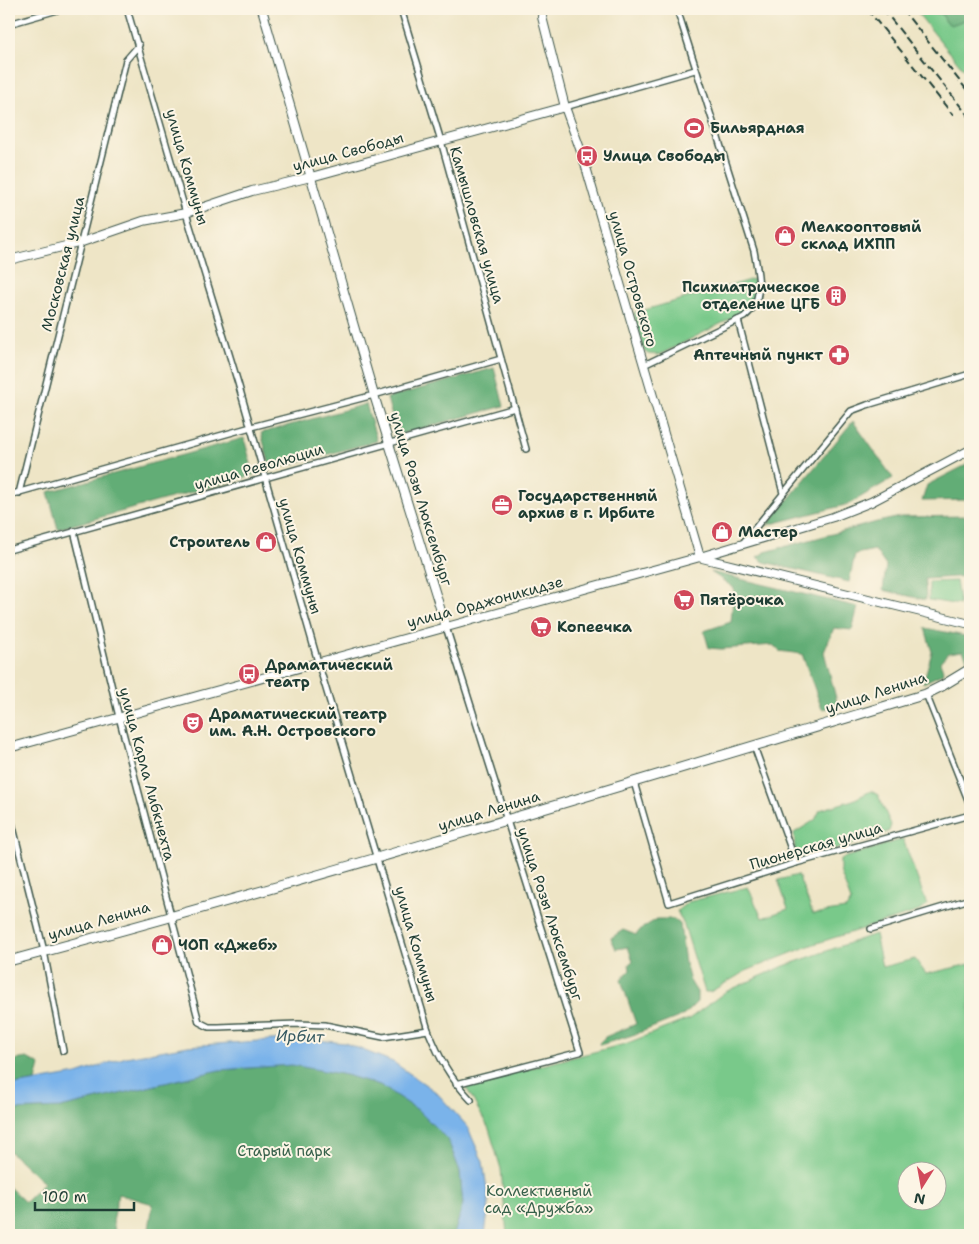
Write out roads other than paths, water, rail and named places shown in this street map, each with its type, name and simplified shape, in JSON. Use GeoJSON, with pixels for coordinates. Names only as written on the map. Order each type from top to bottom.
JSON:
{"type":"FeatureCollection","features":[{"type":"Feature","properties":{"kind":"main road","name":"улица Ленина"},"geometry":{"type":"LineString","coordinates":[[9,961],[378,858],[926,694],[970,669]]}},
{"type":"Feature","properties":{"kind":"street"},"geometry":{"type":"LineString","coordinates":[[9,24],[61,9]]}},
{"type":"Feature","properties":{"kind":"street","name":"улица Коммуны"},"geometry":{"type":"LineString","coordinates":[[127,9],[428,1030],[441,1060],[456,1084],[472,1100]]}},
{"type":"Feature","properties":{"kind":"street","name":"улица Розы Люксембург"},"geometry":{"type":"LineString","coordinates":[[262,9],[374,395],[580,1052],[456,1084]]}},
{"type":"Feature","properties":{"kind":"street","name":"Камышловская улица"},"geometry":{"type":"LineString","coordinates":[[401,9],[441,141],[526,449]]}},
{"type":"Feature","properties":{"kind":"street"},"geometry":{"type":"LineString","coordinates":[[644,365],[738,320],[751,312],[758,298],[758,273],[754,251],[677,9]]}},
{"type":"Feature","properties":{"kind":"street","name":"улица Островского"},"geometry":{"type":"LineString","coordinates":[[541,11],[565,107],[583,157],[700,557]]}},
{"type":"Feature","properties":{"kind":"street","name":"Московская улица"},"geometry":{"type":"LineString","coordinates":[[19,493],[126,60],[139,45]]}},
{"type":"Feature","properties":{"kind":"street","name":"улица Свободы"},"geometry":{"type":"LineString","coordinates":[[9,260],[82,242],[143,221],[186,213],[252,191],[311,177],[695,70]]}},
{"type":"Feature","properties":{"kind":"street"},"geometry":{"type":"LineString","coordinates":[[738,320],[783,493]]}},
{"type":"Feature","properties":{"kind":"street"},"geometry":{"type":"LineString","coordinates":[[9,496],[251,427],[501,359]]}},
{"type":"Feature","properties":{"kind":"street"},"geometry":{"type":"LineString","coordinates":[[742,544],[851,411],[862,406],[970,374]]}},
{"type":"Feature","properties":{"kind":"street","name":"улица Революции"},"geometry":{"type":"LineString","coordinates":[[9,550],[515,408]]}},
{"type":"Feature","properties":{"kind":"street"},"geometry":{"type":"LineString","coordinates":[[700,557],[852,510],[970,450]]}},
{"type":"Feature","properties":{"kind":"street","name":"улица Карла Либкнехта"},"geometry":{"type":"LineString","coordinates":[[74,531],[119,718],[199,1022],[209,1027],[298,1024],[325,1026],[383,1037],[428,1030]]}},
{"type":"Feature","properties":{"kind":"street","name":"улица Орджоникидзе"},"geometry":{"type":"LineString","coordinates":[[9,748],[700,557],[970,624]]}},
{"type":"Feature","properties":{"kind":"street"},"geometry":{"type":"LineString","coordinates":[[926,694],[970,805]]}},
{"type":"Feature","properties":{"kind":"street"},"geometry":{"type":"LineString","coordinates":[[754,746],[796,863]]}},
{"type":"Feature","properties":{"kind":"street","name":"Пионерская улица"},"geometry":{"type":"LineString","coordinates":[[634,782],[669,903],[796,863],[970,815]]}},
{"type":"Feature","properties":{"kind":"street"},"geometry":{"type":"LineString","coordinates":[[9,811],[44,952],[63,1051]]}},
{"type":"Feature","properties":{"kind":"street"},"geometry":{"type":"LineString","coordinates":[[871,929],[970,899]]}},
{"type":"Feature","properties":{"kind":"water"},"geometry":{"type":"Polygon","coordinates":[[[299,1038],[345,1043],[393,1062],[436,1092],[467,1126],[483,1162],[489,1203],[485,1235],[454,1235],[463,1204],[460,1171],[448,1140],[418,1110],[380,1085],[346,1075],[292,1065],[219,1070],[60,1108],[9,1110],[9,1086],[77,1074],[126,1057],[188,1046],[299,1038]]]}},
{"type":"Feature","properties":{"kind":"railway"},"geometry":{"type":"LineString","coordinates":[[867,9],[953,115]]}},
{"type":"Feature","properties":{"kind":"railway"},"geometry":{"type":"LineString","coordinates":[[883,9],[970,118]]}},
{"type":"Feature","properties":{"kind":"railway"},"geometry":{"type":"LineString","coordinates":[[902,9],[970,94]]}},
{"type":"Feature","properties":{"kind":"place","name":"Бильярдная"},"geometry":{"type":"Point","coordinates":[694,128]}},
{"type":"Feature","properties":{"kind":"place","name":"Улица Свободы"},"geometry":{"type":"Point","coordinates":[587,156]}},
{"type":"Feature","properties":{"kind":"place","name":"Мелкооптовый склад ИХПП"},"geometry":{"type":"Point","coordinates":[785,236]}},
{"type":"Feature","properties":{"kind":"place","name":"Психиатрическое отделение ЦГБ"},"geometry":{"type":"Point","coordinates":[836,296]}},
{"type":"Feature","properties":{"kind":"place","name":"Аптечный пункт"},"geometry":{"type":"Point","coordinates":[839,355]}},
{"type":"Feature","properties":{"kind":"place","name":"Государственный архив в г. Ирбите"},"geometry":{"type":"Point","coordinates":[502,505]}},
{"type":"Feature","properties":{"kind":"place","name":"Мастер"},"geometry":{"type":"Point","coordinates":[722,532]}},
{"type":"Feature","properties":{"kind":"place","name":"Строитель"},"geometry":{"type":"Point","coordinates":[266,542]}},
{"type":"Feature","properties":{"kind":"place","name":"Пятёрочка"},"geometry":{"type":"Point","coordinates":[684,600]}},
{"type":"Feature","properties":{"kind":"place","name":"Копеечка"},"geometry":{"type":"Point","coordinates":[541,627]}},
{"type":"Feature","properties":{"kind":"place","name":"Драматический театр"},"geometry":{"type":"Point","coordinates":[249,674]}},
{"type":"Feature","properties":{"kind":"place","name":"Драматический театр им. А.Н. Островского"},"geometry":{"type":"Point","coordinates":[193,723]}},
{"type":"Feature","properties":{"kind":"place","name":"ЧОП «Джеб»"},"geometry":{"type":"Point","coordinates":[162,945]}},
{"type":"Feature","properties":{"kind":"water label","name":"Ирбит"},"geometry":{"type":"Point","coordinates":[300,1036]}},
{"type":"Feature","properties":{"kind":"park label","name":"Старый парк"},"geometry":{"type":"Point","coordinates":[284,1151]}},
{"type":"Feature","properties":{"kind":"park label","name":"Коллективный сад «Дружба»"},"geometry":{"type":"Point","coordinates":[539,1200]}}]}
